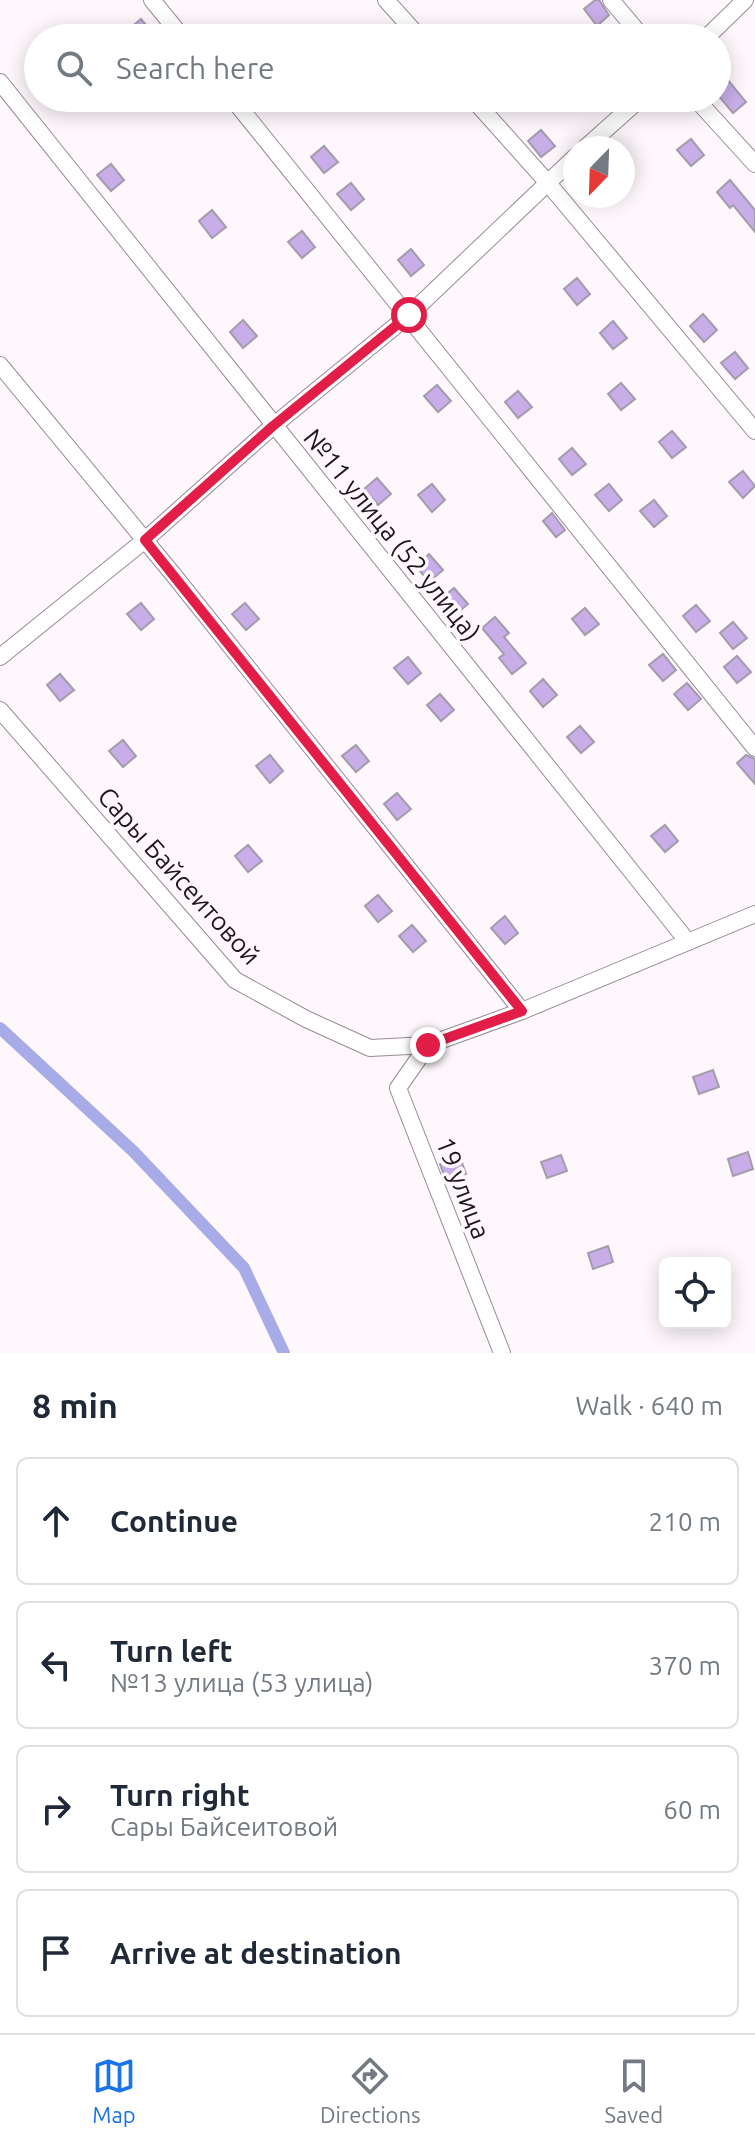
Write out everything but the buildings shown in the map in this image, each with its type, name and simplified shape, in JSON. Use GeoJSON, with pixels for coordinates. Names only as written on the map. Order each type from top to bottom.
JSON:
{"type":"FeatureCollection","features":[{"type":"Feature","properties":{"kind":"street"},"geometry":{"type":"LineString","coordinates":[[152,0],[172,24]]}},
{"type":"Feature","properties":{"kind":"street"},"geometry":{"type":"LineString","coordinates":[[386,0],[407,24]]}},
{"type":"Feature","properties":{"kind":"street"},"geometry":{"type":"LineString","coordinates":[[611,0],[631,24]]}},
{"type":"Feature","properties":{"kind":"street"},"geometry":{"type":"LineString","coordinates":[[720,24],[745,0]]}},
{"type":"Feature","properties":{"kind":"street","name":"№11 улица (52 улица)"},"geometry":{"type":"LineString","coordinates":[[0,82],[688,942]]}},
{"type":"Feature","properties":{"kind":"street"},"geometry":{"type":"LineString","coordinates":[[243,112],[755,748]]}},
{"type":"Feature","properties":{"kind":"street"},"geometry":{"type":"LineString","coordinates":[[484,112],[755,431]]}},
{"type":"Feature","properties":{"kind":"street"},"geometry":{"type":"LineString","coordinates":[[598,136],[625,112]]}},
{"type":"Feature","properties":{"kind":"street"},"geometry":{"type":"LineString","coordinates":[[708,112],[755,164]]}},
{"type":"Feature","properties":{"kind":"street"},"geometry":{"type":"LineString","coordinates":[[0,657],[145,540],[273,426],[409,315],[563,168]]}},
{"type":"Feature","properties":{"kind":"street"},"geometry":{"type":"LineString","coordinates":[[0,365],[145,540],[522,1011]]}},
{"type":"Feature","properties":{"kind":"street","name":"Сары Байсеитовой"},"geometry":{"type":"LineString","coordinates":[[0,710],[235,980],[306,1019],[370,1048],[428,1045],[522,1011],[755,914]]}},
{"type":"Feature","properties":{"kind":"street","name":"19 улица"},"geometry":{"type":"LineString","coordinates":[[428,1045],[398,1088],[502,1353]]}},
{"type":"Feature","properties":{"kind":"waterway"},"geometry":{"type":"LineString","coordinates":[[0,1028],[133,1151],[244,1268],[284,1353]]}},
{"type":"Feature","properties":{"kind":"route"},"geometry":{"type":"LineString","coordinates":[[409,315],[273,426],[145,540],[522,1011],[428,1045]]}}]}
